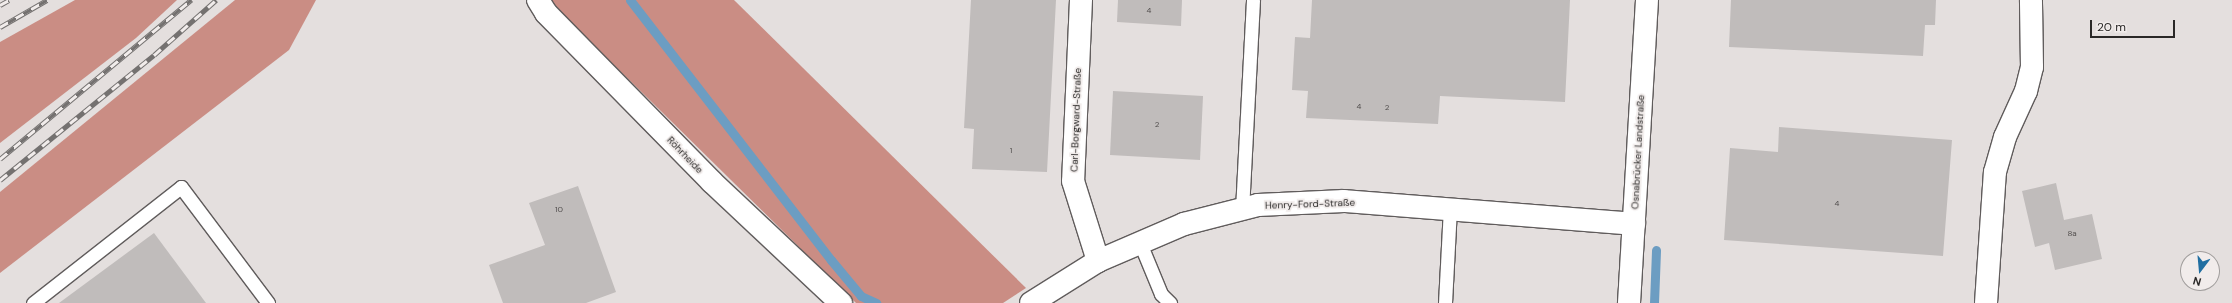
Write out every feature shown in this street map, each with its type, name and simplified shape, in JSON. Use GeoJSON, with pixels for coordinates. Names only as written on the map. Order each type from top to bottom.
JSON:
{"type":"FeatureCollection","features":[{"type":"Feature","properties":{"kind":"street","name":"Röhrheide"},"geometry":{"type":"LineString","coordinates":[[538,0],[546,14],[712,182],[841,303]]}},
{"type":"Feature","properties":{"kind":"street","name":"Carl-Borgward-Straße"},"geometry":{"type":"LineString","coordinates":[[1081,0],[1073,181],[1098,261]]}},
{"type":"Feature","properties":{"kind":"street","name":"Osnabrücker Landstraße"},"geometry":{"type":"LineString","coordinates":[[1629,303],[1647,0]]}},
{"type":"Feature","properties":{"kind":"street"},"geometry":{"type":"LineString","coordinates":[[1986,303],[1995,172],[2005,137],[2026,91],[2032,67],[2031,0]]}},
{"type":"Feature","properties":{"kind":"street","name":"Henry-Ford-Straße"},"geometry":{"type":"LineString","coordinates":[[1031,303],[1098,261],[1184,224],[1258,205],[1344,200],[1634,224]]}},
{"type":"Feature","properties":{"kind":"lane"},"geometry":{"type":"LineString","coordinates":[[1242,210],[1253,0]]}},
{"type":"Feature","properties":{"kind":"lane"},"geometry":{"type":"LineString","coordinates":[[33,303],[181,187],[268,303]]}},
{"type":"Feature","properties":{"kind":"lane"},"geometry":{"type":"LineString","coordinates":[[1445,303],[1450,209]]}},
{"type":"Feature","properties":{"kind":"lane"},"geometry":{"type":"LineString","coordinates":[[1140,243],[1161,294],[1170,303]]}},
{"type":"Feature","properties":{"kind":"shaded area"},"geometry":{"type":"Polygon","coordinates":[[[75,0],[177,0],[136,38],[0,143],[0,42],[75,0]]]}},
{"type":"Feature","properties":{"kind":"shaded area"},"geometry":{"type":"Polygon","coordinates":[[[235,0],[316,0],[289,50],[0,273],[0,192],[235,0]]]}},
{"type":"Feature","properties":{"kind":"shaded area"},"geometry":{"type":"Polygon","coordinates":[[[548,0],[734,0],[1026,288],[1003,303],[856,303],[548,0]]]}},
{"type":"Feature","properties":{"kind":"building"},"geometry":{"type":"Polygon","coordinates":[[[971,0],[1056,0],[1047,172],[972,169],[974,129],[964,128],[971,0]]]}},
{"type":"Feature","properties":{"kind":"building"},"geometry":{"type":"Polygon","coordinates":[[[1118,0],[1182,0],[1181,26],[1117,22],[1118,0]]]}},
{"type":"Feature","properties":{"kind":"building"},"geometry":{"type":"Polygon","coordinates":[[[1312,0],[1570,0],[1565,102],[1440,96],[1438,124],[1306,118],[1308,91],[1292,90],[1295,37],[1310,38],[1312,0]]]}},
{"type":"Feature","properties":{"kind":"building"},"geometry":{"type":"Polygon","coordinates":[[[1731,0],[1936,0],[1935,25],[1925,25],[1923,56],[1729,47],[1731,0]]]}},
{"type":"Feature","properties":{"kind":"building"},"geometry":{"type":"Polygon","coordinates":[[[1113,91],[1203,96],[1200,160],[1110,155],[1113,91]]]}},
{"type":"Feature","properties":{"kind":"building"},"geometry":{"type":"Polygon","coordinates":[[[1779,127],[1952,140],[1943,256],[1724,240],[1730,148],[1778,152],[1779,127]]]}},
{"type":"Feature","properties":{"kind":"building"},"geometry":{"type":"Polygon","coordinates":[[[2056,183],[2064,220],[2092,214],[2102,259],[2055,270],[2049,243],[2035,247],[2022,191],[2056,183]]]}},
{"type":"Feature","properties":{"kind":"building"},"geometry":{"type":"Polygon","coordinates":[[[578,186],[616,292],[586,303],[503,303],[489,265],[545,245],[529,203],[578,186]]]}},
{"type":"Feature","properties":{"kind":"building"},"geometry":{"type":"Polygon","coordinates":[[[154,233],[206,303],[59,303],[154,233]]]}},
{"type":"Feature","properties":{"kind":"waterway"},"geometry":{"type":"LineString","coordinates":[[630,0],[831,260],[861,296],[876,303]]}},
{"type":"Feature","properties":{"kind":"waterway"},"geometry":{"type":"LineString","coordinates":[[1654,303],[1656,250]]}},
{"type":"Feature","properties":{"kind":"railway"},"geometry":{"type":"LineString","coordinates":[[0,5],[9,0]]}},
{"type":"Feature","properties":{"kind":"railway"},"geometry":{"type":"LineString","coordinates":[[0,27],[47,0]]}},
{"type":"Feature","properties":{"kind":"railway"},"geometry":{"type":"LineString","coordinates":[[0,159],[191,0]]}},
{"type":"Feature","properties":{"kind":"railway"},"geometry":{"type":"LineString","coordinates":[[0,180],[154,55],[216,0]]}}]}
